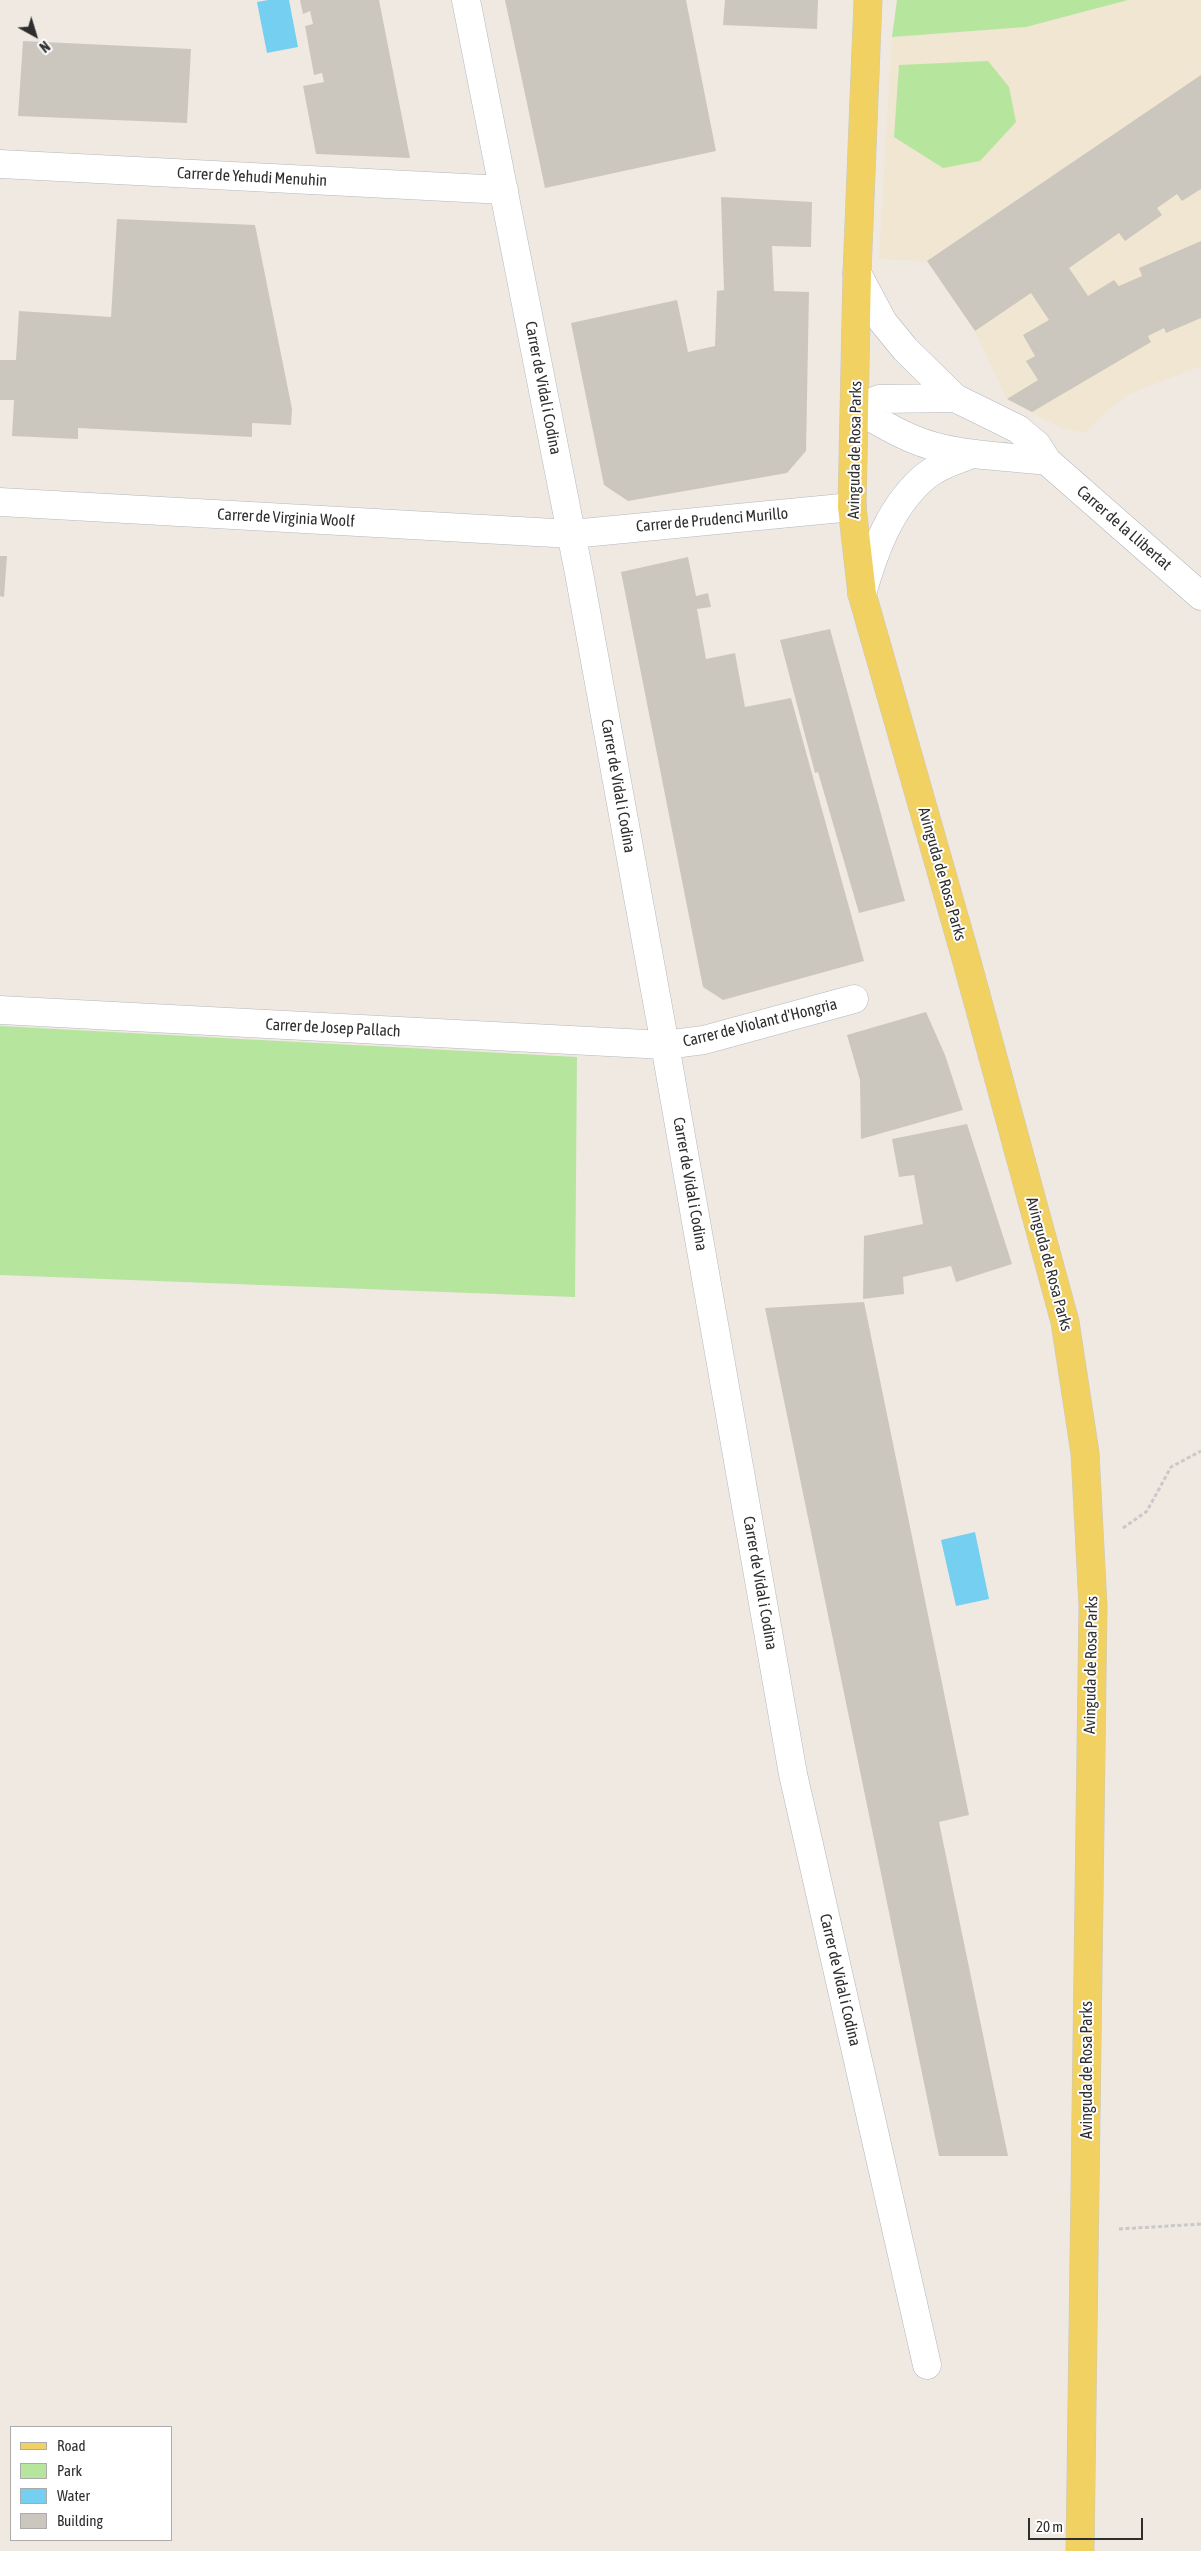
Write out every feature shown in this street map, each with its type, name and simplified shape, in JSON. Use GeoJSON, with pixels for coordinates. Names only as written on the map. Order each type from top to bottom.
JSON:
{"type":"FeatureCollection","features":[{"type":"Feature","properties":{"kind":"main road","name":"Avinguda de Rosa Parks"},"geometry":{"type":"LineString","coordinates":[[868,0],[857,273],[852,507],[862,594],[968,962],[1065,1322],[1085,1453],[1092,1548],[1086,2232],[1080,2551]]}},
{"type":"Feature","properties":{"kind":"street","name":"Carrer de Vidal i Codina"},"geometry":{"type":"LineString","coordinates":[[466,0],[572,534],[665,1045],[793,1774],[926,2365]]}},
{"type":"Feature","properties":{"kind":"street","name":"Carrer de Yehudi Menuhin"},"geometry":{"type":"LineString","coordinates":[[0,164],[504,190]]}},
{"type":"Feature","properties":{"kind":"street","name":"Carrer de la Llibertat"},"geometry":{"type":"LineString","coordinates":[[857,273],[883,322],[905,349],[955,398],[1018,429],[1037,445],[1047,460],[1201,596]]}},
{"type":"Feature","properties":{"kind":"street","name":"Carrer de la Llibertat"},"geometry":{"type":"LineString","coordinates":[[855,408],[880,399],[955,398]]}},
{"type":"Feature","properties":{"kind":"street"},"geometry":{"type":"LineString","coordinates":[[855,408],[915,440],[972,454],[1047,460]]}},
{"type":"Feature","properties":{"kind":"street"},"geometry":{"type":"LineString","coordinates":[[862,594],[872,559],[888,523],[912,491],[927,475],[945,464],[972,454]]}},
{"type":"Feature","properties":{"kind":"street","name":"Carrer de Virginia Woolf"},"geometry":{"type":"LineString","coordinates":[[0,502],[572,534]]}},
{"type":"Feature","properties":{"kind":"street","name":"Carrer de Prudenci Murillo"},"geometry":{"type":"LineString","coordinates":[[572,534],[852,507]]}},
{"type":"Feature","properties":{"kind":"street","name":"Carrer de Violant d'Hongria"},"geometry":{"type":"LineString","coordinates":[[665,1045],[704,1040],[854,1000]]}},
{"type":"Feature","properties":{"kind":"street","name":"Carrer de Josep Pallach"},"geometry":{"type":"LineString","coordinates":[[0,1010],[665,1045]]}},
{"type":"Feature","properties":{"kind":"path"},"geometry":{"type":"LineString","coordinates":[[1092,1548],[1148,1511],[1171,1467],[1201,1451]]}},
{"type":"Feature","properties":{"kind":"path"},"geometry":{"type":"LineString","coordinates":[[1086,2232],[1201,2224]]}},
{"type":"Feature","properties":{"kind":"shaded area"},"geometry":{"type":"Polygon","coordinates":[[[1128,0],[1201,0],[1201,366],[1129,394],[1108,410],[1086,433],[1061,428],[1007,399],[975,331],[927,261],[879,259],[892,37],[1026,27],[1128,0]]]}},
{"type":"Feature","properties":{"kind":"green space"},"geometry":{"type":"Polygon","coordinates":[[[897,0],[1128,0],[1026,27],[892,37],[897,0]]]}},
{"type":"Feature","properties":{"kind":"green space"},"geometry":{"type":"Polygon","coordinates":[[[988,61],[1009,87],[1016,122],[980,161],[943,168],[894,137],[899,65],[988,61]]]}},
{"type":"Feature","properties":{"kind":"green space"},"geometry":{"type":"Polygon","coordinates":[[[0,1026],[577,1057],[575,1297],[0,1275],[0,1026]]]}},
{"type":"Feature","properties":{"kind":"water"},"geometry":{"type":"Polygon","coordinates":[[[289,0],[298,47],[267,53],[257,2],[289,0]]]}},
{"type":"Feature","properties":{"kind":"water"},"geometry":{"type":"Polygon","coordinates":[[[975,1532],[989,1599],[956,1606],[941,1540],[975,1532]]]}},
{"type":"Feature","properties":{"kind":"building"},"geometry":{"type":"Polygon","coordinates":[[[300,0],[379,0],[410,158],[316,154],[303,86],[324,82],[322,73],[314,75],[305,26],[313,24],[310,11],[303,14],[300,0]]]}},
{"type":"Feature","properties":{"kind":"building"},"geometry":{"type":"Polygon","coordinates":[[[505,0],[686,0],[716,151],[545,188],[505,0]]]}},
{"type":"Feature","properties":{"kind":"building"},"geometry":{"type":"Polygon","coordinates":[[[725,0],[818,0],[817,29],[723,25],[725,0]]]}},
{"type":"Feature","properties":{"kind":"building"},"geometry":{"type":"Polygon","coordinates":[[[23,41],[191,49],[187,123],[18,116],[23,41]]]}},
{"type":"Feature","properties":{"kind":"building"},"geometry":{"type":"Polygon","coordinates":[[[1201,75],[1201,189],[1182,201],[1177,194],[1157,208],[1162,215],[1125,241],[1119,233],[1069,268],[1088,296],[1114,280],[1119,286],[1142,276],[1139,268],[1201,241],[1201,318],[1166,333],[1164,328],[1148,336],[1151,342],[1032,412],[1007,399],[1038,380],[1026,361],[1035,356],[1023,335],[1049,320],[1031,293],[975,331],[927,261],[1201,75]]]}},
{"type":"Feature","properties":{"kind":"building"},"geometry":{"type":"Polygon","coordinates":[[[721,197],[812,202],[811,247],[772,246],[774,291],[809,292],[806,451],[787,473],[628,501],[604,485],[571,323],[677,300],[688,352],[715,346],[717,291],[724,290],[721,197]]]}},
{"type":"Feature","properties":{"kind":"building"},"geometry":{"type":"Polygon","coordinates":[[[117,219],[255,225],[292,409],[291,425],[252,423],[252,437],[78,428],[78,439],[12,436],[14,400],[0,400],[0,360],[16,360],[19,311],[111,317],[117,219]]]}},
{"type":"Feature","properties":{"kind":"building"},"geometry":{"type":"Polygon","coordinates":[[[0,556],[7,556],[4,597],[0,596],[0,556]]]}},
{"type":"Feature","properties":{"kind":"building"},"geometry":{"type":"Polygon","coordinates":[[[688,557],[696,596],[708,593],[711,607],[697,609],[706,659],[735,653],[745,707],[791,698],[864,961],[723,1000],[703,987],[621,572],[688,557]]]}},
{"type":"Feature","properties":{"kind":"building"},"geometry":{"type":"Polygon","coordinates":[[[830,629],[905,901],[859,913],[818,772],[815,773],[780,640],[830,629]]]}},
{"type":"Feature","properties":{"kind":"building"},"geometry":{"type":"Polygon","coordinates":[[[926,1012],[945,1055],[963,1110],[861,1139],[860,1080],[847,1035],[926,1012]]]}},
{"type":"Feature","properties":{"kind":"building"},"geometry":{"type":"Polygon","coordinates":[[[967,1124],[1012,1264],[956,1282],[951,1266],[903,1277],[904,1294],[863,1299],[864,1236],[923,1224],[914,1175],[899,1177],[892,1139],[967,1124]]]}},
{"type":"Feature","properties":{"kind":"building"},"geometry":{"type":"Polygon","coordinates":[[[864,1302],[969,1815],[939,1822],[1008,2156],[939,2156],[765,1308],[864,1302]]]}}]}
